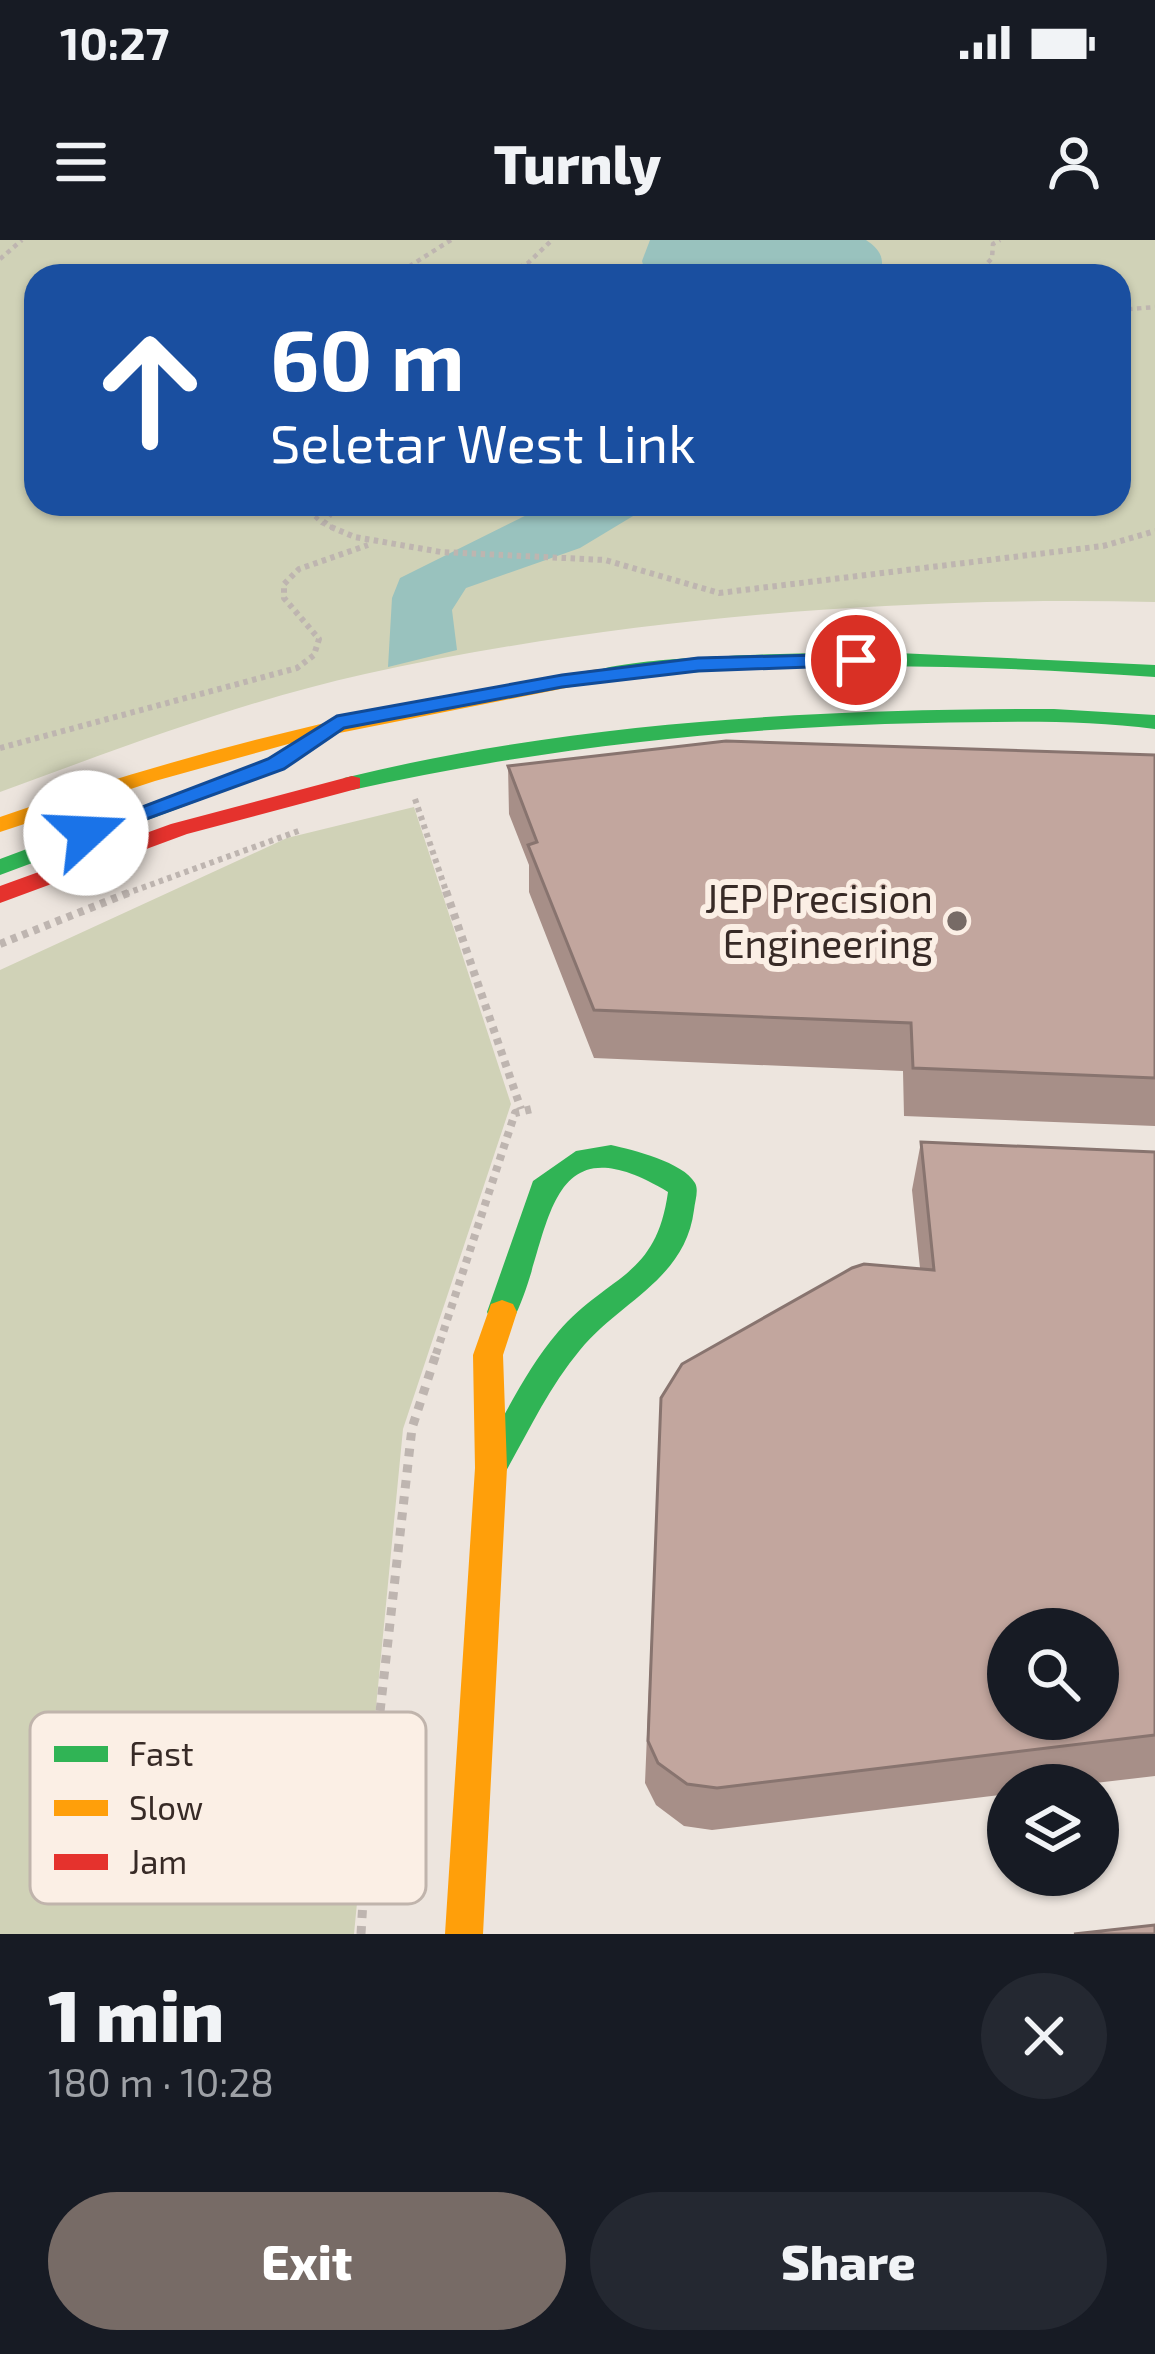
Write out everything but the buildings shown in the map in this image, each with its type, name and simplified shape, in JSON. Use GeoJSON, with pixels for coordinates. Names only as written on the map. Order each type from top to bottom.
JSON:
{"type":"FeatureCollection","features":[{"type":"Feature","properties":{"kind":"main road"},"geometry":{"type":"LineString","coordinates":[[0,825],[255,741],[562,681],[698,664],[880,660],[1155,670]]}},
{"type":"Feature","properties":{"kind":"main road"},"geometry":{"type":"LineString","coordinates":[[0,896],[190,827],[448,761],[745,724],[1091,716],[1155,722]]}},
{"type":"Feature","properties":{"kind":"main road"},"geometry":{"type":"LineString","coordinates":[[0,867],[276,764],[337,723]]}},
{"type":"Feature","properties":{"kind":"main road"},"geometry":{"type":"LineString","coordinates":[[464,1934],[491,1468],[488,1355],[543,1188],[575,1164],[599,1156],[643,1163],[668,1175],[683,1187],[683,1203],[680,1234],[664,1264],[572,1337],[491,1468]]}},
{"type":"Feature","properties":{"kind":"path"},"geometry":{"type":"LineString","coordinates":[[0,260],[22,240]]}},
{"type":"Feature","properties":{"kind":"path"},"geometry":{"type":"LineString","coordinates":[[413,264],[451,240]]}},
{"type":"Feature","properties":{"kind":"path"},"geometry":{"type":"LineString","coordinates":[[526,264],[552,240]]}},
{"type":"Feature","properties":{"kind":"path"},"geometry":{"type":"LineString","coordinates":[[987,264],[993,244],[1000,240]]}},
{"type":"Feature","properties":{"kind":"path"},"geometry":{"type":"LineString","coordinates":[[309,516],[369,544],[627,565],[663,584],[719,593],[1102,546],[1155,531]]}},
{"type":"Feature","properties":{"kind":"path"},"geometry":{"type":"LineString","coordinates":[[324,524],[330,516]]}},
{"type":"Feature","properties":{"kind":"path"},"geometry":{"type":"LineString","coordinates":[[0,748],[297,668],[314,655],[319,639],[284,598],[284,584],[299,569],[369,544]]}},
{"type":"Feature","properties":{"kind":"path"},"geometry":{"type":"LineString","coordinates":[[380,1712],[412,1428],[514,1113],[527,1109],[415,799],[436,795]]}},
{"type":"Feature","properties":{"kind":"path"},"geometry":{"type":"LineString","coordinates":[[0,944],[85,908],[305,829]]}},
{"type":"Feature","properties":{"kind":"path"},"geometry":{"type":"LineString","coordinates":[[361,1934],[363,1904]]}},
{"type":"Feature","properties":{"kind":"green space"},"geometry":{"type":"Polygon","coordinates":[[[0,240],[1155,240],[1155,602],[858,607],[658,625],[365,674],[181,727],[0,792],[0,240]]]}},
{"type":"Feature","properties":{"kind":"green space"},"geometry":{"type":"Polygon","coordinates":[[[414,807],[511,1104],[403,1429],[376,1712],[30,1712],[30,1904],[357,1904],[354,1934],[0,1934],[0,970],[287,838],[414,807]]]}},
{"type":"Feature","properties":{"kind":"water"},"geometry":{"type":"Polygon","coordinates":[[[650,240],[866,240],[882,260],[882,264],[642,261],[650,240]]]}},
{"type":"Feature","properties":{"kind":"water"},"geometry":{"type":"Polygon","coordinates":[[[525,516],[633,516],[580,548],[466,588],[452,610],[457,650],[388,667],[392,598],[400,578],[525,516]]]}},
{"type":"Feature","properties":{"kind":"traffic: fast"},"geometry":{"type":"LineString","coordinates":[[598,675],[737,662],[876,658],[1155,671]]}},
{"type":"Feature","properties":{"kind":"traffic: fast"},"geometry":{"type":"LineString","coordinates":[[352,783],[500,753],[726,726],[1029,715],[1155,722]]}},
{"type":"Feature","properties":{"kind":"traffic: fast"},"geometry":{"type":"LineString","coordinates":[[0,867],[276,764],[337,723]]}},
{"type":"Feature","properties":{"kind":"traffic: fast"},"geometry":{"type":"LineString","coordinates":[[491,1468],[568,1342],[658,1264],[679,1220],[683,1187],[643,1163],[611,1155],[586,1158],[543,1188],[502,1312]]}},
{"type":"Feature","properties":{"kind":"traffic: slow"},"geometry":{"type":"LineString","coordinates":[[0,825],[147,776],[295,735],[598,675]]}},
{"type":"Feature","properties":{"kind":"traffic: slow"},"geometry":{"type":"LineString","coordinates":[[464,1934],[491,1468],[488,1355],[502,1312]]}},
{"type":"Feature","properties":{"kind":"traffic: jam"},"geometry":{"type":"LineString","coordinates":[[0,895],[179,829],[352,783]]}},
{"type":"Feature","properties":{"kind":"place","name":"JEP Precision Engineering"},"geometry":{"type":"Point","coordinates":[957,921]}},
{"type":"Feature","properties":{"kind":"route"},"geometry":{"type":"LineString","coordinates":[[86,833],[276,764],[337,723],[562,681],[698,664],[856,660]]}}]}
